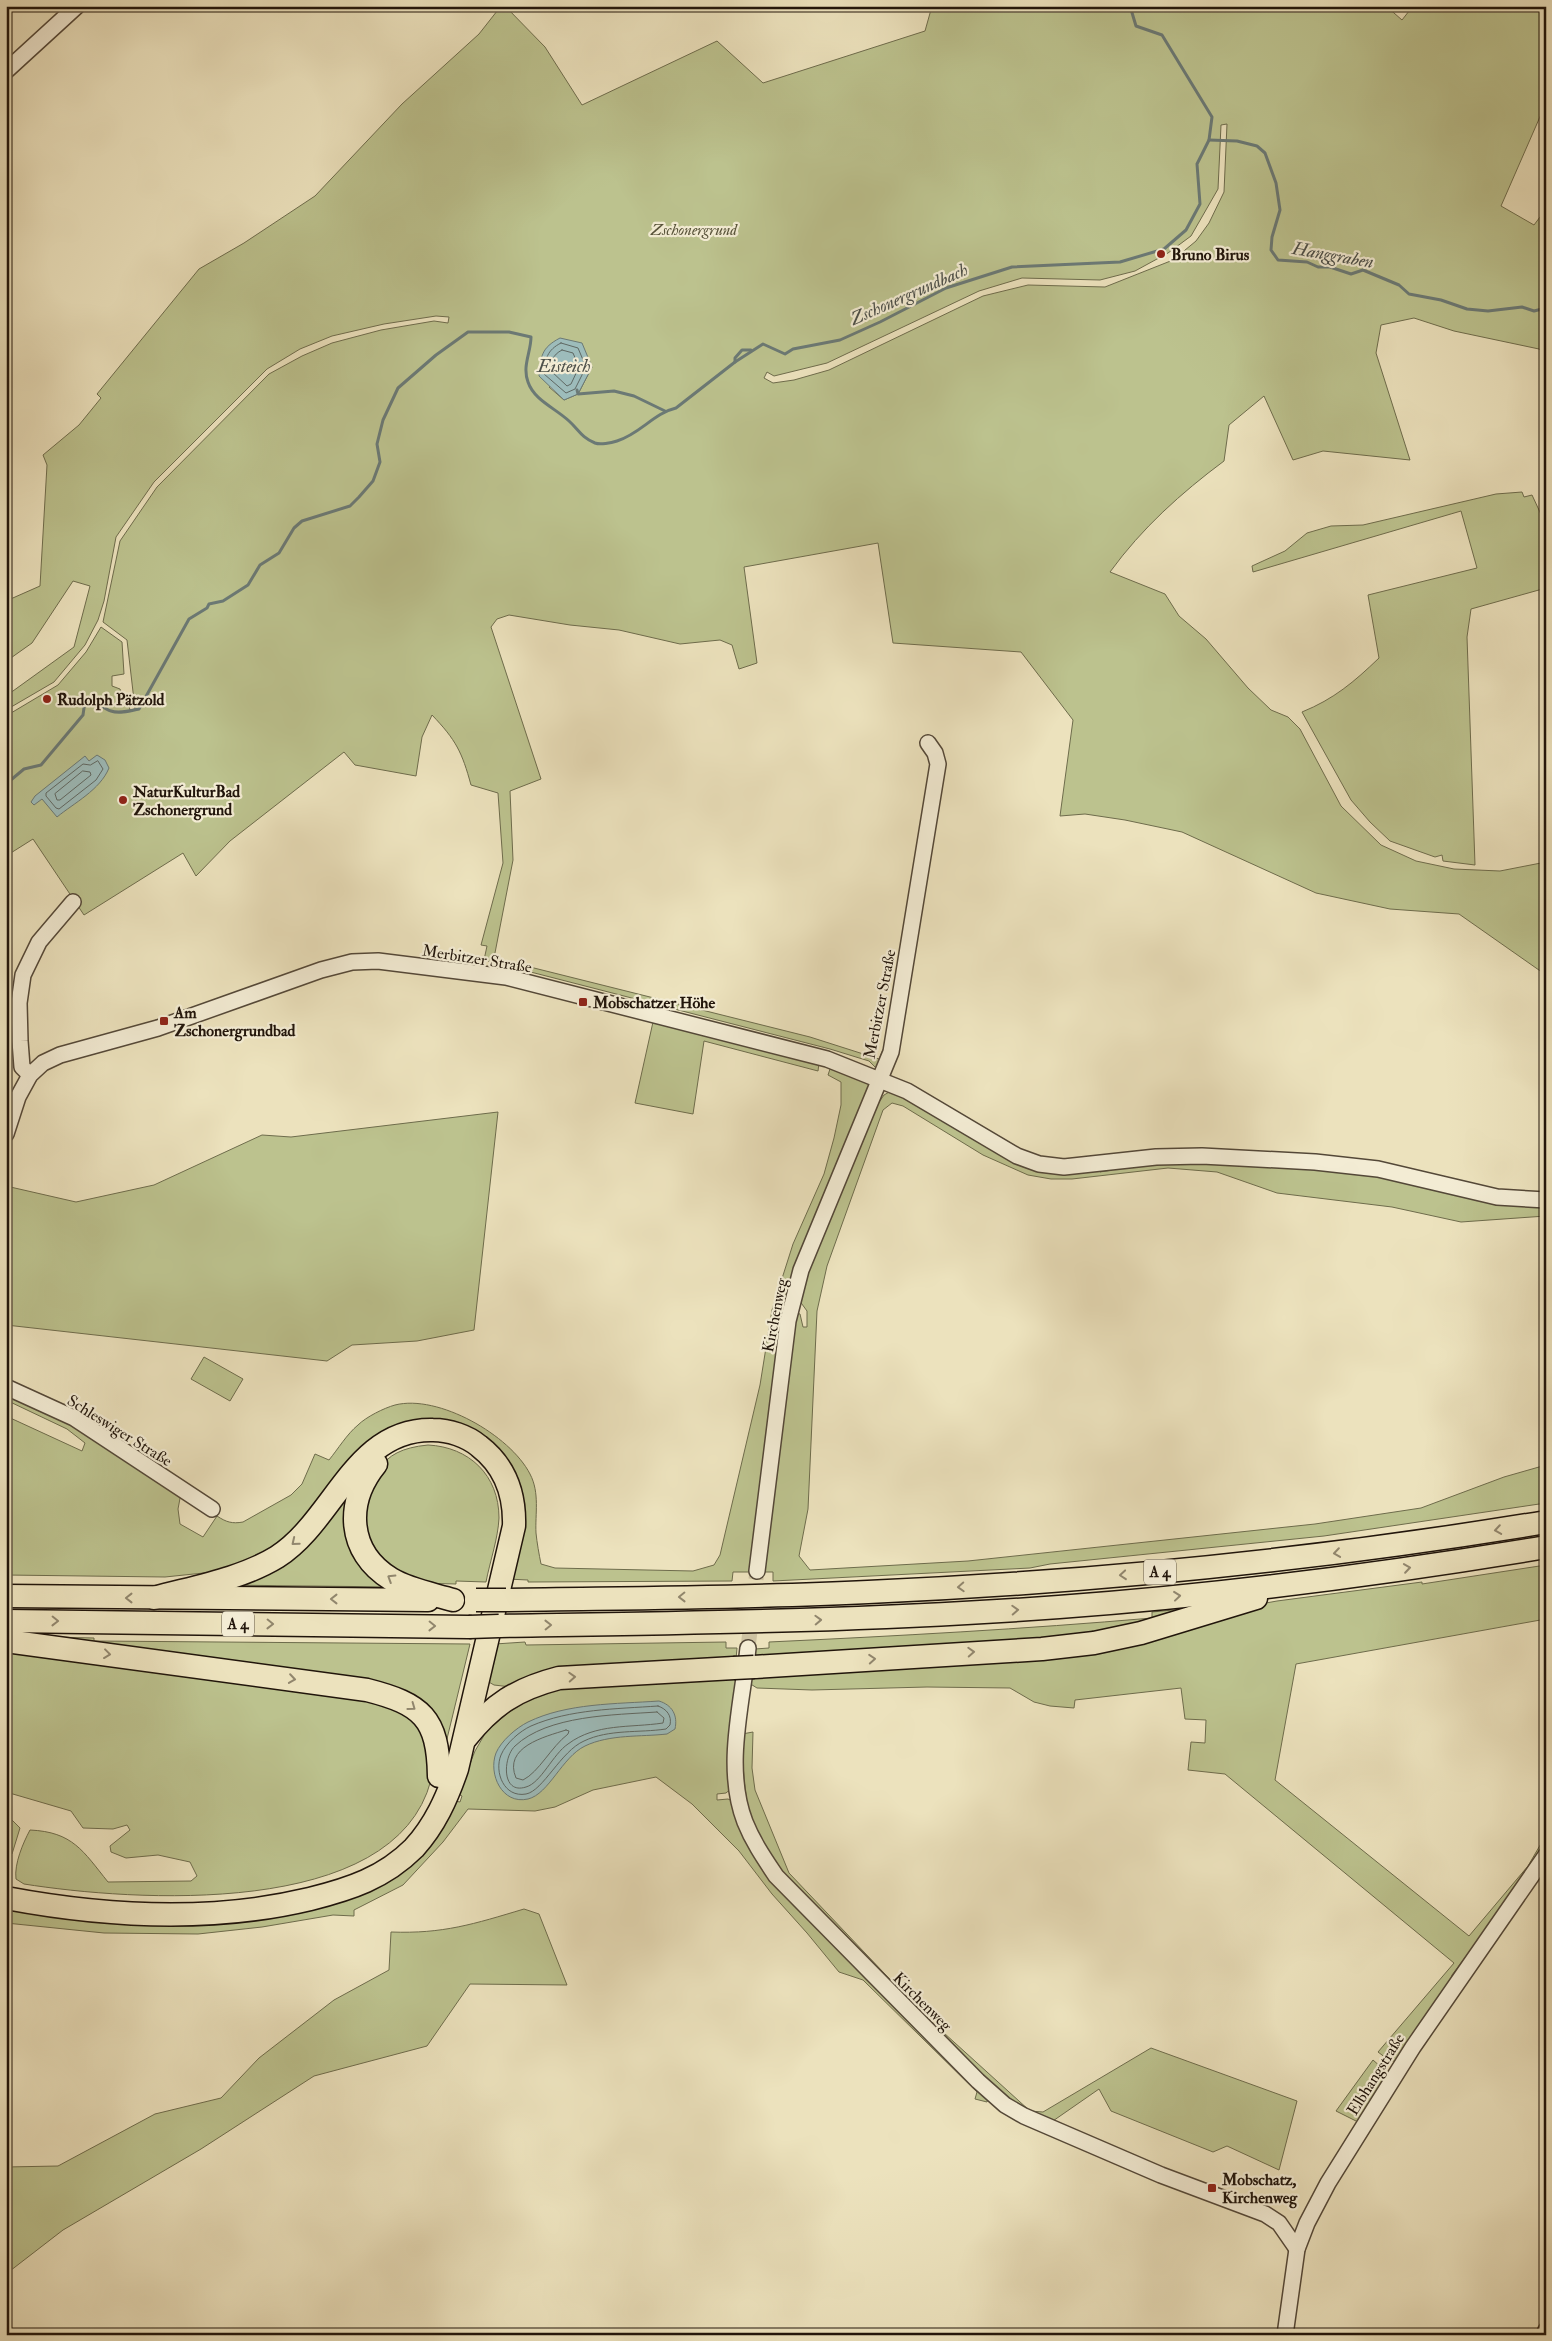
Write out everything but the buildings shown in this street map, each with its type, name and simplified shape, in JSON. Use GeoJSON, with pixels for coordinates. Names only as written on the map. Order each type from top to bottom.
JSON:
{"type":"FeatureCollection","features":[{"type":"Feature","properties":{"kind":"highway","name":"A 4"},"geometry":{"type":"LineString","coordinates":[[154,1598],[222,1579],[276,1557],[302,1535],[376,1448],[394,1437],[420,1430],[449,1432],[475,1442],[490,1455],[503,1473],[512,1499],[514,1526],[464,1740]]}},
{"type":"Feature","properties":{"kind":"highway"},"geometry":{"type":"LineString","coordinates":[[6,1887],[109,1901],[171,1904],[211,1903],[279,1895],[344,1876],[374,1862],[394,1848],[423,1813],[449,1752],[501,1535],[502,1506],[493,1476],[482,1463],[467,1451],[440,1441],[417,1442],[405,1445],[378,1460],[364,1478],[356,1499],[355,1509],[360,1544],[371,1562],[392,1580],[453,1600]]}},
{"type":"Feature","properties":{"kind":"highway","name":"A 4"},"geometry":{"type":"LineString","coordinates":[[6,1596],[506,1600],[800,1595],[1058,1581],[1328,1554],[1546,1522]]}},
{"type":"Feature","properties":{"kind":"highway","name":"A 4"},"geometry":{"type":"LineString","coordinates":[[6,1621],[469,1627],[737,1623],[868,1618],[1059,1607],[1307,1582],[1457,1562],[1546,1547]]}},
{"type":"Feature","properties":{"kind":"highway"},"geometry":{"type":"LineString","coordinates":[[6,1898],[114,1914],[210,1914],[288,1904],[365,1884],[390,1868],[414,1848],[431,1827],[447,1796],[464,1740],[491,1710],[510,1696],[533,1685],[559,1678],[745,1661],[1042,1649],[1094,1643],[1141,1633],[1307,1582]]}},
{"type":"Feature","properties":{"kind":"highway"},"geometry":{"type":"LineString","coordinates":[[6,1641],[368,1690],[396,1697],[412,1706],[425,1718],[434,1734],[439,1754],[439,1776]]}},
{"type":"Feature","properties":{"kind":"street"},"geometry":{"type":"LineString","coordinates":[[9,63],[77,6]]}},
{"type":"Feature","properties":{"kind":"street","name":"Merbitzer Straße"},"geometry":{"type":"LineString","coordinates":[[6,1134],[18,1097],[30,1075],[43,1064],[60,1055],[158,1028],[321,970],[352,962],[378,961],[506,977],[827,1060],[881,1080],[891,1052],[938,764],[935,753],[928,743]]}},
{"type":"Feature","properties":{"kind":"street"},"geometry":{"type":"LineString","coordinates":[[30,1075],[22,1067],[20,1041],[19,1003],[23,974],[39,942],[73,902]]}},
{"type":"Feature","properties":{"kind":"street"},"geometry":{"type":"LineString","coordinates":[[881,1080],[907,1092],[1016,1156],[1039,1164],[1064,1167],[1156,1157],[1184,1156],[1315,1162],[1378,1169],[1497,1197],[1546,1200]]}},
{"type":"Feature","properties":{"kind":"street","name":"Kirchenweg"},"geometry":{"type":"LineString","coordinates":[[757,1571],[790,1312],[801,1270],[881,1080]]}},
{"type":"Feature","properties":{"kind":"street","name":"Schleswiger Straße"},"geometry":{"type":"LineString","coordinates":[[6,1387],[74,1418],[212,1509]]}},
{"type":"Feature","properties":{"kind":"street","name":"Kirchenweg"},"geometry":{"type":"LineString","coordinates":[[745,1661],[735,1768],[738,1793],[745,1821],[758,1850],[776,1876],[971,2074],[1005,2104],[1050,2128],[1161,2175],[1265,2214],[1279,2222],[1297,2249]]}},
{"type":"Feature","properties":{"kind":"street","name":"Elbhangstraße"},"geometry":{"type":"LineString","coordinates":[[1287,2334],[1297,2249],[1307,2223],[1328,2183],[1413,2047],[1546,1855]]}},
{"type":"Feature","properties":{"kind":"street","name":"Kirchenweg"},"geometry":{"type":"LineString","coordinates":[[1279,2222],[1307,2223]]}},
{"type":"Feature","properties":{"kind":"street"},"geometry":{"type":"LineString","coordinates":[[1544,2335],[1546,2330]]}},
{"type":"Feature","properties":{"kind":"green space","name":"Zschonergrund"},"geometry":{"type":"Polygon","coordinates":[[[501,6],[505,6],[545,47],[582,105],[717,41],[763,83],[925,31],[932,6],[1386,6],[1402,20],[1413,6],[1546,6],[1546,103],[1501,206],[1534,225],[1546,209],[1546,354],[1539,349],[1454,331],[1414,318],[1381,325],[1376,353],[1410,460],[1323,451],[1293,460],[1264,396],[1229,425],[1224,461],[1163,512],[1135,541],[1110,572],[1165,594],[1179,616],[1206,639],[1248,688],[1271,710],[1288,717],[1300,729],[1341,806],[1381,845],[1416,861],[1454,869],[1500,871],[1546,862],[1546,975],[1459,914],[1390,909],[1316,893],[1182,832],[1085,814],[1060,816],[1073,720],[1021,652],[893,643],[878,543],[744,567],[757,663],[739,669],[732,645],[720,640],[680,644],[619,630],[570,625],[509,615],[497,619],[491,627],[541,779],[510,791],[513,860],[494,958],[810,1037],[879,1059],[885,1045],[889,1051],[878,1070],[869,1061],[830,1049],[484,960],[487,946],[481,945],[503,863],[498,793],[471,785],[453,739],[432,715],[422,737],[416,776],[355,765],[344,752],[230,841],[196,876],[183,853],[84,915],[33,839],[6,856],[6,716],[58,685],[86,652],[101,627],[122,642],[124,674],[112,676],[112,686],[120,689],[123,696],[127,698],[130,710],[135,709],[127,640],[103,622],[120,541],[157,487],[269,374],[302,356],[332,343],[381,330],[434,321],[448,323],[449,317],[436,316],[384,324],[332,336],[300,349],[267,369],[154,482],[116,537],[104,601],[98,620],[85,645],[54,682],[6,710],[6,696],[74,647],[90,586],[73,581],[32,643],[8,660],[6,658],[6,601],[40,586],[47,465],[43,455],[79,425],[101,398],[97,394],[199,269],[244,243],[315,196],[402,104],[479,34],[501,6]],[[1227,124],[1221,125],[1218,189],[1191,236],[1168,253],[1135,271],[1100,280],[1022,278],[979,291],[827,363],[774,376],[767,372],[764,378],[773,383],[794,380],[829,370],[983,296],[1028,285],[1105,287],[1173,260],[1196,241],[1209,223],[1224,192],[1227,124]],[[592,367],[549,387],[564,400],[578,394],[592,367]]]}},
{"type":"Feature","properties":{"kind":"green space"},"geometry":{"type":"Polygon","coordinates":[[[1522,492],[1524,497],[1532,495],[1546,525],[1546,588],[1471,609],[1467,637],[1475,865],[1443,861],[1442,855],[1435,857],[1390,841],[1370,822],[1351,800],[1302,712],[1343,689],[1379,658],[1368,595],[1477,568],[1461,511],[1253,572],[1252,566],[1285,551],[1307,533],[1331,526],[1363,525],[1496,494],[1522,492]]]}},
{"type":"Feature","properties":{"kind":"green space"},"geometry":{"type":"Polygon","coordinates":[[[653,1022],[819,1063],[818,1071],[704,1041],[693,1114],[635,1103],[653,1022]]]}},
{"type":"Feature","properties":{"kind":"green space"},"geometry":{"type":"Polygon","coordinates":[[[831,1066],[867,1081],[870,1086],[798,1265],[752,1572],[733,1572],[732,1581],[528,1582],[528,1580],[507,1579],[503,1464],[408,1422],[380,1434],[310,1516],[274,1546],[255,1557],[213,1572],[165,1577],[6,1575],[6,1416],[82,1451],[85,1443],[67,1429],[6,1400],[6,1391],[70,1419],[181,1493],[178,1509],[180,1524],[203,1537],[217,1516],[229,1522],[243,1522],[291,1495],[302,1484],[315,1454],[329,1460],[350,1433],[366,1419],[391,1406],[412,1403],[451,1412],[471,1421],[507,1445],[520,1459],[530,1474],[535,1489],[536,1533],[541,1564],[555,1568],[693,1571],[714,1565],[720,1555],[760,1385],[772,1310],[793,1244],[824,1174],[834,1138],[841,1105],[841,1082],[828,1075],[831,1066]]]}},
{"type":"Feature","properties":{"kind":"green space"},"geometry":{"type":"Polygon","coordinates":[[[891,1091],[897,1092],[1012,1158],[1097,1168],[1100,1172],[1112,1170],[1112,1166],[1157,1162],[1250,1164],[1380,1174],[1546,1204],[1546,1216],[1461,1222],[1392,1207],[1277,1193],[1217,1172],[1168,1168],[1072,1179],[1051,1179],[1028,1175],[983,1155],[903,1106],[892,1103],[883,1110],[827,1266],[817,1311],[808,1509],[799,1556],[810,1570],[968,1561],[1315,1524],[1421,1508],[1504,1477],[1546,1465],[1546,1503],[1324,1536],[1050,1564],[1030,1568],[773,1581],[773,1572],[763,1572],[793,1324],[797,1313],[800,1314],[803,1327],[807,1327],[807,1311],[799,1300],[807,1271],[875,1108],[884,1095],[891,1091]]]}},
{"type":"Feature","properties":{"kind":"green space"},"geometry":{"type":"Polygon","coordinates":[[[498,1112],[474,1330],[417,1341],[352,1345],[327,1361],[6,1325],[6,1186],[76,1202],[154,1185],[262,1135],[291,1137],[498,1112]]]}},
{"type":"Feature","properties":{"kind":"green space"},"geometry":{"type":"Polygon","coordinates":[[[204,1357],[243,1379],[230,1401],[191,1379],[204,1357]]]}},
{"type":"Feature","properties":{"kind":"green space"},"geometry":{"type":"Polygon","coordinates":[[[428,1445],[456,1451],[468,1458],[479,1466],[494,1489],[498,1503],[499,1518],[496,1542],[486,1582],[456,1581],[456,1584],[417,1583],[386,1569],[360,1520],[374,1479],[387,1460],[397,1453],[410,1448],[428,1445]]]}},
{"type":"Feature","properties":{"kind":"green space"},"geometry":{"type":"Polygon","coordinates":[[[360,1474],[351,1509],[396,1587],[224,1585],[247,1576],[360,1474]]]}},
{"type":"Feature","properties":{"kind":"green space"},"geometry":{"type":"Polygon","coordinates":[[[1546,1565],[1546,1619],[1296,1664],[1275,1780],[1469,1936],[1528,1866],[1546,1835],[1546,1849],[1452,1975],[1449,1987],[1400,2061],[1390,2061],[1378,2052],[1454,1963],[1225,1774],[1188,1770],[1191,1742],[1205,1743],[1206,1720],[1185,1719],[1181,1688],[1075,1700],[1074,1708],[1050,1706],[1034,1702],[1010,1688],[927,1687],[812,1690],[757,1688],[749,1683],[751,1676],[937,1663],[1277,1601],[1422,1582],[1422,1584],[1546,1565]]]}},
{"type":"Feature","properties":{"kind":"green space"},"geometry":{"type":"Polygon","coordinates":[[[1184,1609],[1184,1611],[1082,1636],[754,1658],[755,1649],[769,1648],[769,1642],[1104,1622],[1152,1618],[1152,1612],[1184,1609]]]}},
{"type":"Feature","properties":{"kind":"green space"},"geometry":{"type":"Polygon","coordinates":[[[14,1636],[94,1638],[94,1641],[470,1644],[445,1747],[421,1707],[14,1636]]]}},
{"type":"Feature","properties":{"kind":"green space"},"geometry":{"type":"Polygon","coordinates":[[[525,1642],[526,1645],[726,1642],[726,1648],[737,1648],[736,1659],[511,1687],[494,1685],[487,1681],[495,1644],[525,1642]]]}},
{"type":"Feature","properties":{"kind":"green space"},"geometry":{"type":"Polygon","coordinates":[[[6,1648],[379,1696],[423,1720],[430,1760],[431,1780],[408,1825],[367,1858],[315,1879],[254,1891],[190,1895],[128,1895],[24,1884],[16,1879],[16,1867],[30,1830],[57,1835],[76,1845],[108,1882],[191,1881],[197,1876],[190,1862],[158,1855],[126,1858],[111,1852],[110,1846],[130,1830],[127,1825],[113,1829],[83,1828],[71,1811],[6,1792],[6,1648]]]}},
{"type":"Feature","properties":{"kind":"green space"},"geometry":{"type":"Polygon","coordinates":[[[738,1676],[733,1787],[726,1793],[717,1794],[717,1800],[728,1799],[735,1802],[753,1850],[988,2099],[987,2102],[975,2099],[977,2092],[863,1980],[839,1972],[772,1894],[739,1851],[692,1804],[656,1777],[593,1790],[555,1807],[535,1811],[468,1809],[443,1842],[403,1885],[354,1910],[354,1916],[333,1915],[262,1927],[198,1934],[104,1933],[6,1923],[6,1905],[35,1911],[352,1896],[455,1801],[460,1802],[462,1796],[458,1794],[475,1751],[486,1732],[523,1700],[559,1688],[738,1676]]]}},
{"type":"Feature","properties":{"kind":"green space"},"geometry":{"type":"Polygon","coordinates":[[[753,1732],[752,1768],[755,1790],[789,1873],[922,2013],[1030,2111],[1043,2112],[1151,2048],[1297,2101],[1279,2170],[1227,2146],[1213,2152],[1111,2111],[1099,2089],[1050,2123],[1028,2113],[993,2088],[781,1874],[760,1839],[748,1808],[745,1792],[742,1734],[753,1732]]]}},
{"type":"Feature","properties":{"kind":"green space"},"geometry":{"type":"Polygon","coordinates":[[[6,1818],[12,1820],[20,1828],[12,1854],[7,1852],[9,1848],[6,1818]]]}},
{"type":"Feature","properties":{"kind":"green space"},"geometry":{"type":"Polygon","coordinates":[[[524,1909],[539,1914],[567,1985],[470,1984],[427,2046],[314,2076],[201,2149],[63,2230],[6,2274],[6,2167],[58,2166],[155,2114],[221,2098],[259,2058],[334,2000],[389,1970],[391,1932],[443,1930],[524,1909]]]}},
{"type":"Feature","properties":{"kind":"green space"},"geometry":{"type":"Polygon","coordinates":[[[1373,2060],[1390,2075],[1360,2123],[1336,2111],[1373,2060]]]}},
{"type":"Feature","properties":{"kind":"water","name":"Eisteich"},"geometry":{"type":"Polygon","coordinates":[[[560,338],[582,343],[592,367],[578,394],[564,400],[539,376],[543,353],[549,345],[560,338]]]}},
{"type":"Feature","properties":{"kind":"water"},"geometry":{"type":"Polygon","coordinates":[[[97,755],[105,760],[109,768],[105,776],[86,796],[57,817],[42,799],[34,805],[31,802],[35,796],[85,756],[89,761],[97,755]]]}},
{"type":"Feature","properties":{"kind":"water"},"geometry":{"type":"Polygon","coordinates":[[[659,1701],[671,1708],[676,1719],[675,1729],[667,1734],[605,1739],[585,1746],[569,1758],[543,1790],[536,1796],[528,1799],[519,1800],[511,1797],[504,1793],[499,1786],[494,1770],[496,1753],[509,1735],[528,1722],[559,1711],[575,1708],[659,1701]]]}},
{"type":"Feature","properties":{"kind":"waterway","name":"Zschonergrundbach"},"geometry":{"type":"LineString","coordinates":[[6,784],[24,769],[41,765],[83,715],[85,701],[95,702],[114,712],[139,709],[189,619],[207,608],[209,604],[223,601],[248,585],[260,565],[279,553],[294,528],[302,521],[350,506],[373,481],[380,462],[377,444],[383,420],[398,388],[436,355],[468,332],[509,332],[531,337],[526,376],[535,394],[569,421],[586,438],[595,443],[606,444],[633,434],[661,414],[676,408],[735,362],[763,344],[785,354],[793,349],[840,340],[946,288],[1012,267],[1120,262],[1164,249],[1186,230],[1200,204],[1197,164],[1209,140],[1212,117],[1162,35],[1136,26],[1130,6]]}},
{"type":"Feature","properties":{"kind":"waterway","name":"Hanggraben"},"geometry":{"type":"LineString","coordinates":[[1209,140],[1237,141],[1257,146],[1265,153],[1276,183],[1280,210],[1272,237],[1271,250],[1278,260],[1307,262],[1318,267],[1330,267],[1351,274],[1363,270],[1399,285],[1409,294],[1441,300],[1467,309],[1488,311],[1522,307],[1534,311],[1546,308]]}},
{"type":"Feature","properties":{"kind":"waterway"},"geometry":{"type":"LineString","coordinates":[[735,362],[735,358],[742,350],[751,350]]}},
{"type":"Feature","properties":{"kind":"waterway","name":"Zschonergrundbach"},"geometry":{"type":"LineString","coordinates":[[577,390],[578,394],[614,391],[634,396],[665,411]]}},
{"type":"Feature","properties":{"kind":"tunnel"},"geometry":{"type":"LineString","coordinates":[[748,1648],[757,1571]]}},
{"type":"Feature","properties":{"kind":"place","name":"Bruno Birus"},"geometry":{"type":"Point","coordinates":[1161,254]}},
{"type":"Feature","properties":{"kind":"place","name":"Rudolph Pätzold"},"geometry":{"type":"Point","coordinates":[47,699]}},
{"type":"Feature","properties":{"kind":"place","name":"NaturKulturBad Zschonergrund"},"geometry":{"type":"Point","coordinates":[123,800]}},
{"type":"Feature","properties":{"kind":"place","name":"Mobschatzer Höhe"},"geometry":{"type":"Point","coordinates":[583,1002]}},
{"type":"Feature","properties":{"kind":"place","name":"Am Zschonergrundbad"},"geometry":{"type":"Point","coordinates":[164,1021]}},
{"type":"Feature","properties":{"kind":"place","name":"Mobschatz, Kirchenweg"},"geometry":{"type":"Point","coordinates":[1212,2188]}}]}
